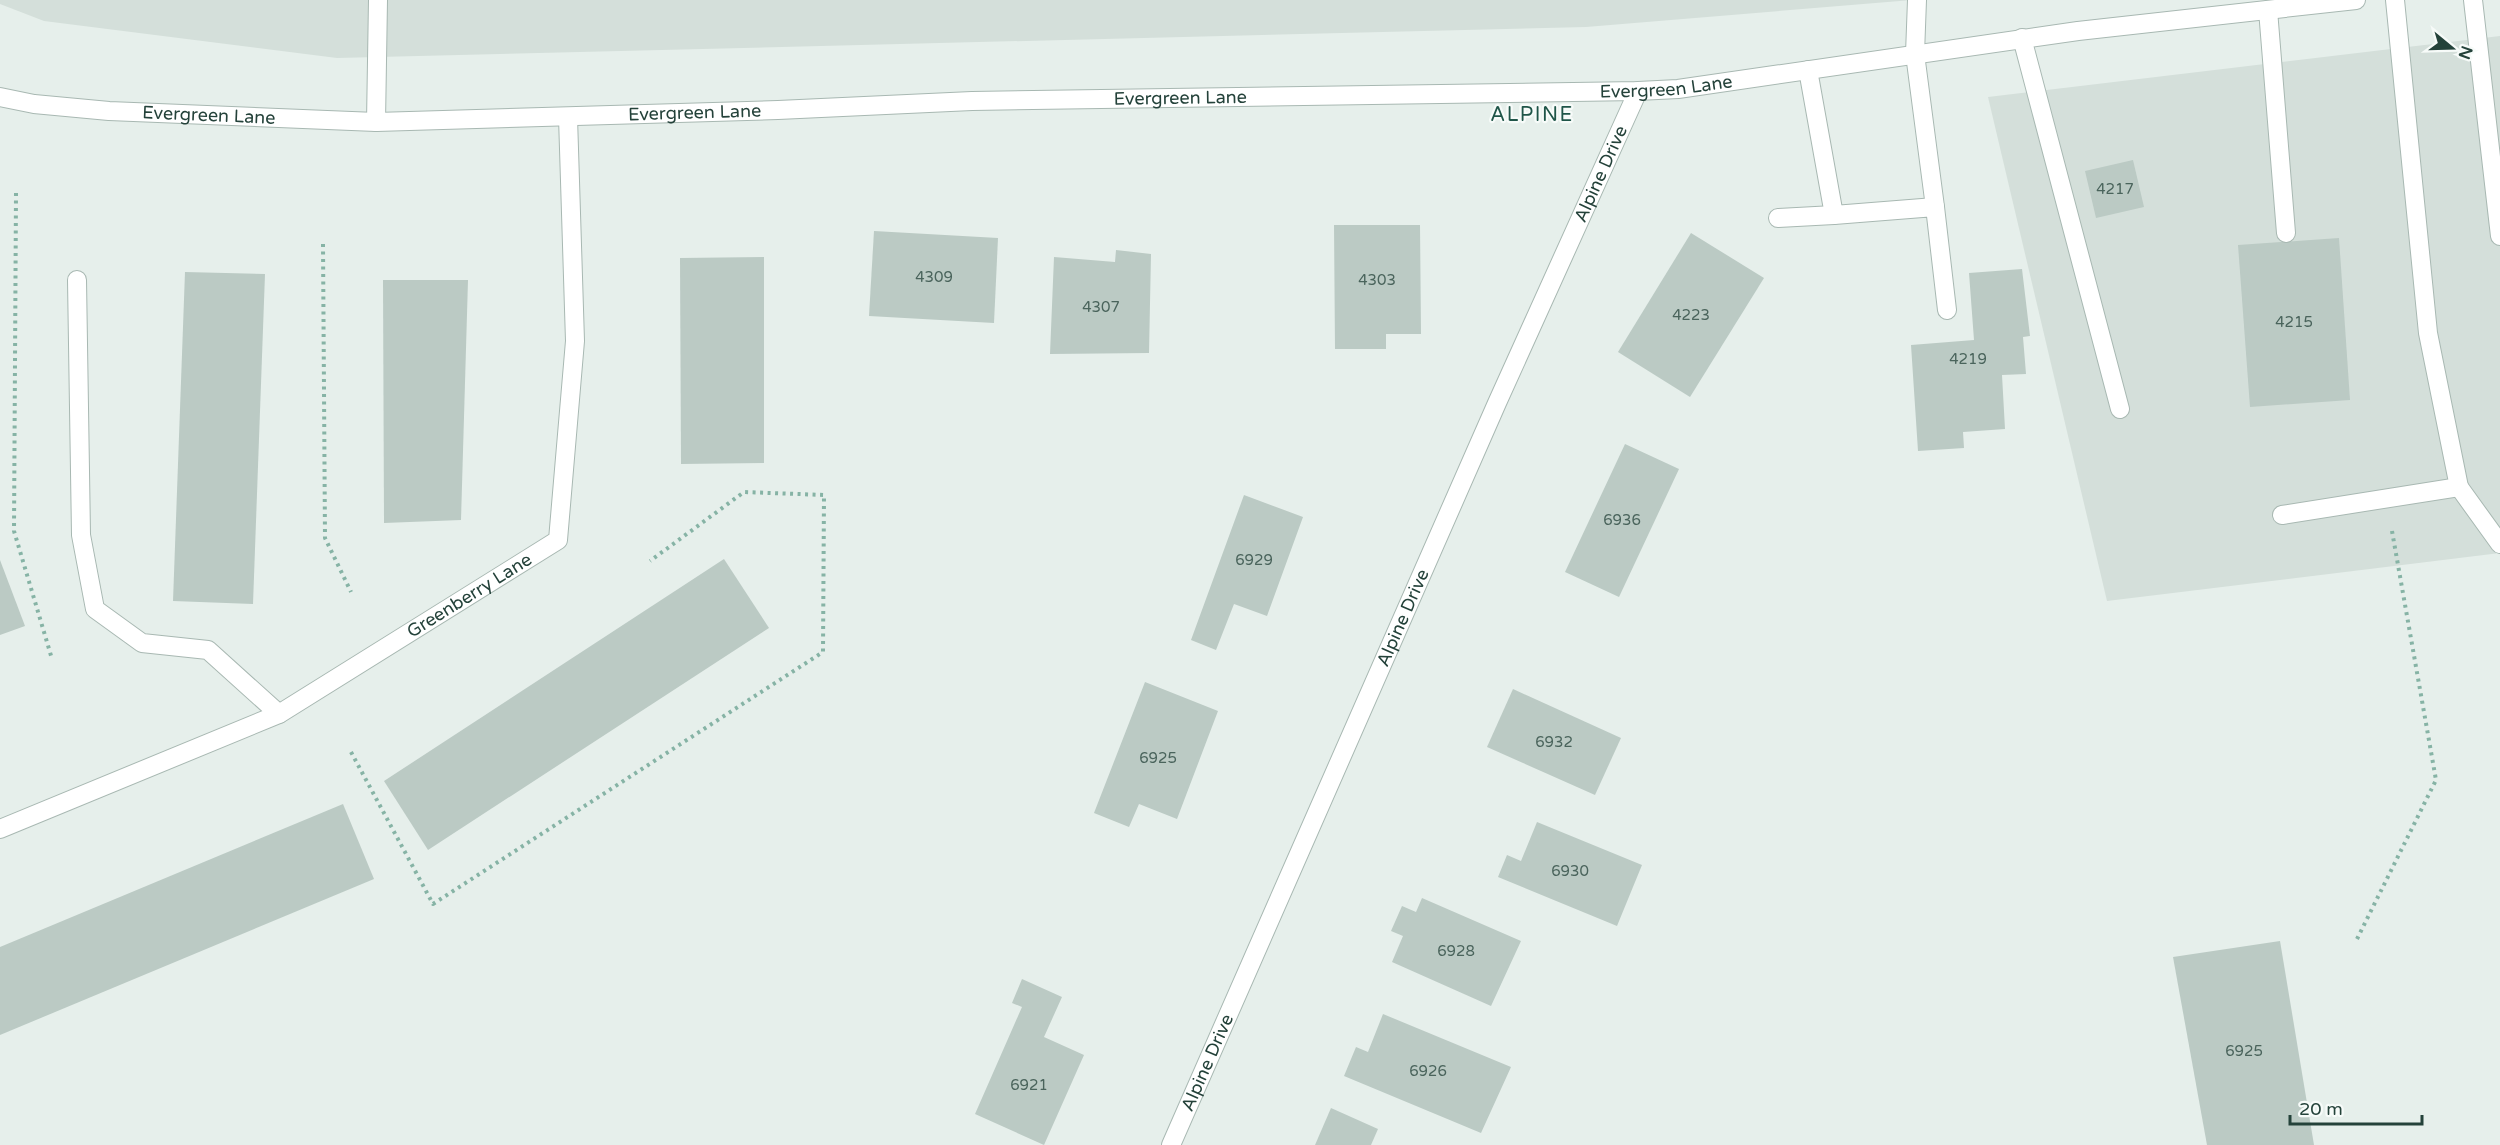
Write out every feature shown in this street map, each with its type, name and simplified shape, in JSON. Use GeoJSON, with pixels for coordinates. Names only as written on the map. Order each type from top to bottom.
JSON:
{"type":"FeatureCollection","features":[{"type":"Feature","properties":{"kind":"street"},"geometry":{"type":"LineString","coordinates":[[376,122],[378,0]]}},
{"type":"Feature","properties":{"kind":"street"},"geometry":{"type":"LineString","coordinates":[[1917,0],[1915,54],[1947,310]]}},
{"type":"Feature","properties":{"kind":"street","name":"Evergreen Lane"},"geometry":{"type":"LineString","coordinates":[[0,97],[34,104],[109,111],[376,122],[1007,100],[1638,91],[1678,89],[2022,39],[2356,0]]}},
{"type":"Feature","properties":{"kind":"street"},"geometry":{"type":"LineString","coordinates":[[2395,0],[2428,333],[2459,487],[2500,544]]}},
{"type":"Feature","properties":{"kind":"street"},"geometry":{"type":"LineString","coordinates":[[2473,0],[2500,236]]}},
{"type":"Feature","properties":{"kind":"street"},"geometry":{"type":"LineString","coordinates":[[2268,10],[2286,233]]}},
{"type":"Feature","properties":{"kind":"street"},"geometry":{"type":"LineString","coordinates":[[2022,39],[2120,409]]}},
{"type":"Feature","properties":{"kind":"street"},"geometry":{"type":"LineString","coordinates":[[1808,70],[1834,215]]}},
{"type":"Feature","properties":{"kind":"street","name":"Alpine Drive"},"geometry":{"type":"LineString","coordinates":[[1171,1145],[1497,403],[1638,91]]}},
{"type":"Feature","properties":{"kind":"street","name":"Greenberry Lane"},"geometry":{"type":"LineString","coordinates":[[0,829],[279,714],[558,540],[575,341],[568,117]]}},
{"type":"Feature","properties":{"kind":"street"},"geometry":{"type":"LineString","coordinates":[[1778,218],[1935,207]]}},
{"type":"Feature","properties":{"kind":"street"},"geometry":{"type":"LineString","coordinates":[[77,280],[81,535],[94,609],[142,643],[208,650],[279,714]]}},
{"type":"Feature","properties":{"kind":"street"},"geometry":{"type":"LineString","coordinates":[[2282,515],[2459,487]]}},
{"type":"Feature","properties":{"kind":"path"},"geometry":{"type":"LineString","coordinates":[[16,193],[14,531],[52,659]]}},
{"type":"Feature","properties":{"kind":"path"},"geometry":{"type":"LineString","coordinates":[[323,244],[325,538],[351,592]]}},
{"type":"Feature","properties":{"kind":"path"},"geometry":{"type":"LineString","coordinates":[[351,752],[433,904],[823,652],[824,495],[744,492],[651,561]]}},
{"type":"Feature","properties":{"kind":"path"},"geometry":{"type":"LineString","coordinates":[[2357,939],[2436,780],[2386,498]]}},
{"type":"Feature","properties":{"kind":"shaded area"},"geometry":{"type":"Polygon","coordinates":[[[0,0],[1912,0],[1586,27],[337,58],[44,21],[0,4],[0,0]]]}},
{"type":"Feature","properties":{"kind":"shaded area"},"geometry":{"type":"Polygon","coordinates":[[[2500,36],[2500,553],[2107,601],[1988,97],[2500,36]]]}},
{"type":"Feature","properties":{"kind":"building"},"geometry":{"type":"Polygon","coordinates":[[[2133,160],[2144,207],[2096,218],[2085,171],[2133,160]]]}},
{"type":"Feature","properties":{"kind":"building"},"geometry":{"type":"Polygon","coordinates":[[[1334,225],[1420,225],[1421,334],[1386,334],[1386,349],[1335,349],[1334,225]]]}},
{"type":"Feature","properties":{"kind":"building"},"geometry":{"type":"Polygon","coordinates":[[[874,231],[998,238],[994,323],[869,316],[874,231]]]}},
{"type":"Feature","properties":{"kind":"building"},"geometry":{"type":"Polygon","coordinates":[[[1691,233],[1764,278],[1690,397],[1618,352],[1691,233]]]}},
{"type":"Feature","properties":{"kind":"building"},"geometry":{"type":"Polygon","coordinates":[[[2339,238],[2350,400],[2250,407],[2238,245],[2339,238]]]}},
{"type":"Feature","properties":{"kind":"building"},"geometry":{"type":"Polygon","coordinates":[[[1116,250],[1151,254],[1149,353],[1050,354],[1054,257],[1115,262],[1116,250]]]}},
{"type":"Feature","properties":{"kind":"building"},"geometry":{"type":"Polygon","coordinates":[[[764,257],[764,463],[681,464],[680,258],[764,257]]]}},
{"type":"Feature","properties":{"kind":"building"},"geometry":{"type":"Polygon","coordinates":[[[2022,269],[2030,336],[2023,337],[2026,374],[2002,375],[2005,429],[1963,432],[1964,448],[1918,451],[1911,345],[1974,340],[1969,273],[2022,269]]]}},
{"type":"Feature","properties":{"kind":"building"},"geometry":{"type":"Polygon","coordinates":[[[185,272],[265,274],[253,604],[173,601],[185,272]]]}},
{"type":"Feature","properties":{"kind":"building"},"geometry":{"type":"Polygon","coordinates":[[[383,280],[468,280],[461,520],[384,523],[383,280]]]}},
{"type":"Feature","properties":{"kind":"building"},"geometry":{"type":"Polygon","coordinates":[[[1625,444],[1679,469],[1619,597],[1565,572],[1625,444]]]}},
{"type":"Feature","properties":{"kind":"building"},"geometry":{"type":"Polygon","coordinates":[[[1244,495],[1303,517],[1267,616],[1234,604],[1216,650],[1191,640],[1244,495]]]}},
{"type":"Feature","properties":{"kind":"building"},"geometry":{"type":"Polygon","coordinates":[[[724,559],[769,628],[428,850],[384,781],[724,559]]]}},
{"type":"Feature","properties":{"kind":"building"},"geometry":{"type":"Polygon","coordinates":[[[0,560],[25,626],[0,635],[0,560]]]}},
{"type":"Feature","properties":{"kind":"building"},"geometry":{"type":"Polygon","coordinates":[[[1145,682],[1218,711],[1177,819],[1139,804],[1129,827],[1094,813],[1145,682]]]}},
{"type":"Feature","properties":{"kind":"building"},"geometry":{"type":"Polygon","coordinates":[[[1513,689],[1621,738],[1595,795],[1487,747],[1513,689]]]}},
{"type":"Feature","properties":{"kind":"building"},"geometry":{"type":"Polygon","coordinates":[[[343,804],[374,879],[0,1035],[0,947],[343,804]]]}},
{"type":"Feature","properties":{"kind":"building"},"geometry":{"type":"Polygon","coordinates":[[[1537,822],[1642,865],[1617,926],[1498,877],[1507,855],[1521,861],[1537,822]]]}},
{"type":"Feature","properties":{"kind":"building"},"geometry":{"type":"Polygon","coordinates":[[[1422,898],[1521,941],[1491,1006],[1392,962],[1403,936],[1391,931],[1402,906],[1416,912],[1422,898]]]}},
{"type":"Feature","properties":{"kind":"building"},"geometry":{"type":"Polygon","coordinates":[[[2280,941],[2314,1145],[2207,1145],[2173,957],[2280,941]]]}},
{"type":"Feature","properties":{"kind":"building"},"geometry":{"type":"Polygon","coordinates":[[[1022,979],[1062,997],[1044,1037],[1084,1055],[1044,1145],[975,1114],[1022,1007],[1012,1003],[1022,979]]]}},
{"type":"Feature","properties":{"kind":"building"},"geometry":{"type":"Polygon","coordinates":[[[1383,1014],[1511,1067],[1481,1133],[1344,1076],[1356,1047],[1368,1052],[1383,1014]]]}},
{"type":"Feature","properties":{"kind":"building"},"geometry":{"type":"Polygon","coordinates":[[[1331,1108],[1378,1129],[1371,1145],[1315,1145],[1331,1108]]]}},
{"type":"Feature","properties":{"kind":"district","name":"ALPINE"},"geometry":{"type":"Point","coordinates":[1532,114]}}]}
